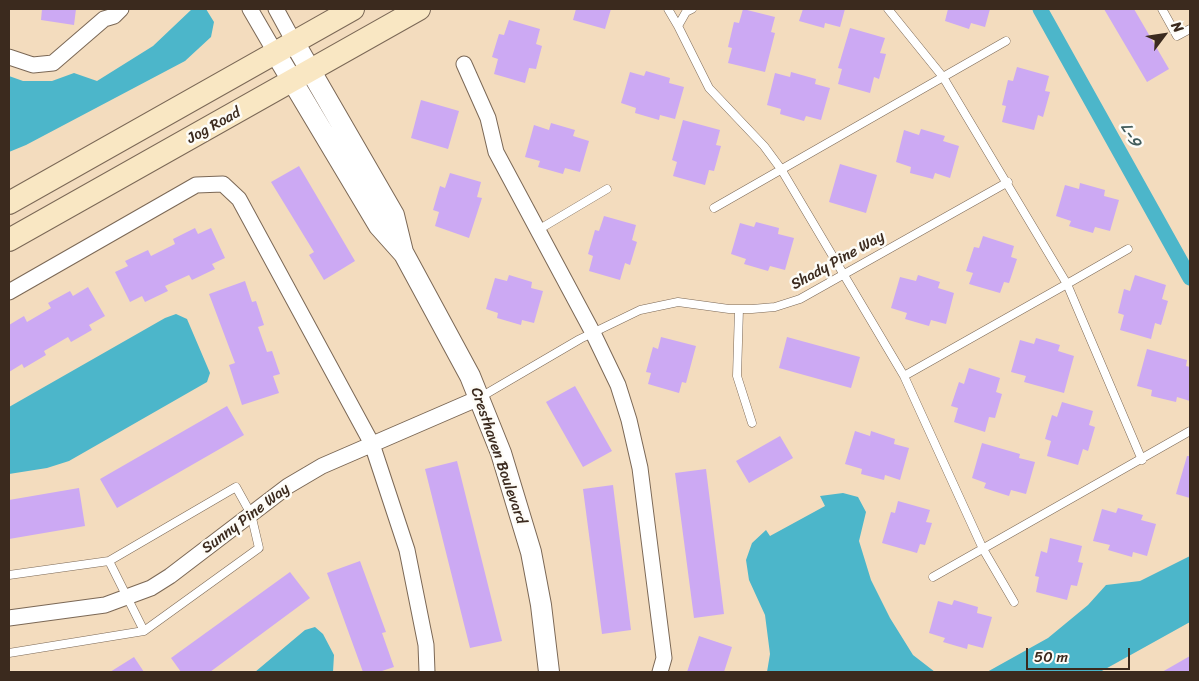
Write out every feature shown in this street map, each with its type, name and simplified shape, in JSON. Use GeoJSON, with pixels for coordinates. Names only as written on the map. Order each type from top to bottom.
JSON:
{"type":"FeatureCollection","features":[{"type":"Feature","properties":{"kind":"main road"},"geometry":{"type":"LineString","coordinates":[[9,202],[353,9]]}},
{"type":"Feature","properties":{"kind":"main road","name":"Jog Road"},"geometry":{"type":"LineString","coordinates":[[9,240],[419,9]]}},
{"type":"Feature","properties":{"kind":"street"},"geometry":{"type":"LineString","coordinates":[[9,57],[34,64],[54,63],[106,14],[114,16],[121,9]]}},
{"type":"Feature","properties":{"kind":"street"},"geometry":{"type":"LineString","coordinates":[[250,9],[284,47]]}},
{"type":"Feature","properties":{"kind":"street"},"geometry":{"type":"LineString","coordinates":[[276,9],[284,47]]}},
{"type":"Feature","properties":{"kind":"street","name":"Cresthaven Boulevard"},"geometry":{"type":"LineString","coordinates":[[284,47],[311,70],[394,215],[404,254]]}},
{"type":"Feature","properties":{"kind":"street","name":"Cresthaven Boulevard"},"geometry":{"type":"LineString","coordinates":[[284,47],[291,82],[379,226],[404,254],[470,376],[500,453],[531,552],[541,605],[549,672]]}},
{"type":"Feature","properties":{"kind":"street"},"geometry":{"type":"LineString","coordinates":[[464,64],[488,118],[496,152],[593,332],[618,385],[630,420],[640,468],[664,658],[660,672]]}},
{"type":"Feature","properties":{"kind":"street"},"geometry":{"type":"LineString","coordinates":[[9,292],[196,185],[223,184],[239,198],[372,444],[408,550],[426,646],[428,672]]}},
{"type":"Feature","properties":{"kind":"street","name":"Sunny Pine Way"},"geometry":{"type":"LineString","coordinates":[[9,618],[89,608],[128,598],[170,576],[288,486],[322,466],[479,398]]}},
{"type":"Feature","properties":{"kind":"lane"},"geometry":{"type":"LineString","coordinates":[[668,9],[710,88],[764,146],[781,168],[904,376],[983,549],[1014,602]]}},
{"type":"Feature","properties":{"kind":"lane"},"geometry":{"type":"LineString","coordinates":[[678,26],[686,12],[692,9]]}},
{"type":"Feature","properties":{"kind":"lane"},"geometry":{"type":"LineString","coordinates":[[888,9],[943,76],[1008,182],[1067,284],[1142,460]]}},
{"type":"Feature","properties":{"kind":"lane"},"geometry":{"type":"LineString","coordinates":[[1162,9],[1177,36],[1190,29]]}},
{"type":"Feature","properties":{"kind":"lane"},"geometry":{"type":"LineString","coordinates":[[714,208],[1006,41]]}},
{"type":"Feature","properties":{"kind":"lane","name":"Shady Pine Way"},"geometry":{"type":"LineString","coordinates":[[479,398],[593,332],[640,310],[659,304],[698,303],[739,309],[786,304],[1008,182]]}},
{"type":"Feature","properties":{"kind":"lane"},"geometry":{"type":"LineString","coordinates":[[538,230],[607,190]]}},
{"type":"Feature","properties":{"kind":"lane"},"geometry":{"type":"LineString","coordinates":[[904,376],[1128,249]]}},
{"type":"Feature","properties":{"kind":"lane"},"geometry":{"type":"LineString","coordinates":[[739,309],[737,376],[752,423]]}},
{"type":"Feature","properties":{"kind":"lane"},"geometry":{"type":"LineString","coordinates":[[933,576],[1142,460],[1190,431]]}},
{"type":"Feature","properties":{"kind":"lane"},"geometry":{"type":"LineString","coordinates":[[9,575],[109,561],[236,487],[251,514],[259,548],[144,631],[9,653]]}},
{"type":"Feature","properties":{"kind":"lane"},"geometry":{"type":"LineString","coordinates":[[109,561],[144,631]]}},
{"type":"Feature","properties":{"kind":"water"},"geometry":{"type":"Polygon","coordinates":[[[192,9],[206,9],[214,22],[211,37],[185,61],[26,145],[9,152],[9,76],[23,81],[52,81],[74,73],[97,81],[153,46],[192,9]]]}},
{"type":"Feature","properties":{"kind":"water"},"geometry":{"type":"Polygon","coordinates":[[[176,314],[187,319],[210,373],[207,382],[69,461],[47,468],[9,474],[9,407],[165,318],[176,314]]]}},
{"type":"Feature","properties":{"kind":"water"},"geometry":{"type":"Polygon","coordinates":[[[843,493],[858,497],[866,512],[859,541],[871,580],[890,618],[913,655],[935,672],[767,672],[770,654],[765,615],[749,580],[746,560],[752,543],[766,530],[770,536],[825,506],[820,496],[843,493]]]}},
{"type":"Feature","properties":{"kind":"water"},"geometry":{"type":"Polygon","coordinates":[[[1190,556],[1190,622],[1100,672],[987,672],[1048,638],[1088,605],[1106,585],[1140,581],[1190,556]]]}},
{"type":"Feature","properties":{"kind":"water"},"geometry":{"type":"Polygon","coordinates":[[[315,627],[323,634],[334,655],[333,672],[255,672],[305,630],[315,627]]]}},
{"type":"Feature","properties":{"kind":"building"},"geometry":{"type":"Polygon","coordinates":[[[42,9],[76,9],[74,25],[41,20],[42,9]]]}},
{"type":"Feature","properties":{"kind":"building"},"geometry":{"type":"Polygon","coordinates":[[[576,9],[611,9],[605,29],[573,20],[576,9]]]}},
{"type":"Feature","properties":{"kind":"building"},"geometry":{"type":"Polygon","coordinates":[[[743,9],[775,17],[771,32],[775,33],[765,72],[728,63],[732,48],[728,47],[734,22],[739,23],[743,9]]]}},
{"type":"Feature","properties":{"kind":"building"},"geometry":{"type":"Polygon","coordinates":[[[803,9],[845,9],[840,27],[825,23],[824,28],[799,21],[803,9]]]}},
{"type":"Feature","properties":{"kind":"building"},"geometry":{"type":"Polygon","coordinates":[[[948,9],[990,9],[985,27],[971,23],[969,29],[945,21],[948,9]]]}},
{"type":"Feature","properties":{"kind":"building"},"geometry":{"type":"Polygon","coordinates":[[[1104,9],[1134,9],[1169,69],[1147,82],[1104,9]]]}},
{"type":"Feature","properties":{"kind":"building"},"geometry":{"type":"Polygon","coordinates":[[[509,20],[540,29],[536,44],[542,46],[536,69],[529,68],[525,83],[494,74],[498,59],[492,57],[499,34],[504,35],[509,20]]]}},
{"type":"Feature","properties":{"kind":"building"},"geometry":{"type":"Polygon","coordinates":[[[850,28],[885,38],[880,53],[886,54],[879,79],[874,77],[870,93],[838,84],[842,69],[838,68],[850,28]]]}},
{"type":"Feature","properties":{"kind":"building"},"geometry":{"type":"Polygon","coordinates":[[[1017,67],[1049,76],[1045,91],[1050,92],[1043,117],[1038,115],[1034,130],[1002,122],[1006,106],[1002,105],[1008,80],[1013,81],[1017,67]]]}},
{"type":"Feature","properties":{"kind":"building"},"geometry":{"type":"Polygon","coordinates":[[[646,71],[670,78],[669,83],[684,87],[675,119],[660,115],[659,120],[635,113],[636,108],[621,103],[630,72],[644,76],[646,71]]]}},
{"type":"Feature","properties":{"kind":"building"},"geometry":{"type":"Polygon","coordinates":[[[791,72],[816,79],[815,84],[830,88],[821,120],[806,116],[804,121],[780,114],[781,109],[767,105],[775,73],[790,77],[791,72]]]}},
{"type":"Feature","properties":{"kind":"building"},"geometry":{"type":"Polygon","coordinates":[[[421,100],[459,111],[448,149],[411,138],[421,100]]]}},
{"type":"Feature","properties":{"kind":"building"},"geometry":{"type":"Polygon","coordinates":[[[683,120],[720,130],[716,145],[721,146],[714,171],[709,170],[705,185],[673,176],[677,162],[672,160],[683,120]]]}},
{"type":"Feature","properties":{"kind":"building"},"geometry":{"type":"Polygon","coordinates":[[[551,123],[575,130],[573,136],[589,141],[580,172],[565,168],[563,174],[538,167],[540,161],[525,157],[534,125],[549,130],[551,123]]]}},
{"type":"Feature","properties":{"kind":"building"},"geometry":{"type":"Polygon","coordinates":[[[921,129],[945,136],[943,141],[959,146],[950,178],[935,173],[933,179],[910,173],[911,167],[896,162],[904,130],[919,135],[921,129]]]}},
{"type":"Feature","properties":{"kind":"building"},"geometry":{"type":"Polygon","coordinates":[[[840,164],[877,175],[866,213],[829,202],[840,164]]]}},
{"type":"Feature","properties":{"kind":"building"},"geometry":{"type":"Polygon","coordinates":[[[299,166],[355,261],[324,280],[309,255],[314,252],[271,182],[299,166]]]}},
{"type":"Feature","properties":{"kind":"building"},"geometry":{"type":"Polygon","coordinates":[[[450,173],[481,182],[477,197],[482,198],[469,238],[435,226],[439,212],[433,210],[440,186],[445,188],[450,173]]]}},
{"type":"Feature","properties":{"kind":"building"},"geometry":{"type":"Polygon","coordinates":[[[1080,183],[1105,190],[1104,196],[1119,200],[1110,231],[1095,227],[1093,233],[1069,226],[1071,221],[1056,216],[1065,185],[1079,189],[1080,183]]]}},
{"type":"Feature","properties":{"kind":"building"},"geometry":{"type":"Polygon","coordinates":[[[604,216],[636,225],[632,240],[637,242],[630,265],[625,263],[620,280],[589,271],[593,256],[588,254],[595,230],[599,231],[604,216]]]}},
{"type":"Feature","properties":{"kind":"building"},"geometry":{"type":"Polygon","coordinates":[[[756,222],[779,228],[778,234],[794,238],[785,270],[770,266],[768,271],[744,264],[746,259],[731,254],[740,223],[754,227],[756,222]]]}},
{"type":"Feature","properties":{"kind":"building"},"geometry":{"type":"Polygon","coordinates":[[[195,228],[198,234],[211,228],[225,258],[212,264],[215,269],[192,280],[189,275],[165,286],[168,291],[145,302],[142,296],[130,302],[115,272],[128,266],[125,261],[148,250],[151,256],[175,244],[173,239],[195,228]]]}},
{"type":"Feature","properties":{"kind":"building"},"geometry":{"type":"Polygon","coordinates":[[[983,236],[1014,246],[1011,257],[1017,259],[1009,283],[1004,282],[1000,293],[969,284],[973,273],[966,271],[974,247],[979,248],[983,236]]]}},
{"type":"Feature","properties":{"kind":"building"},"geometry":{"type":"Polygon","coordinates":[[[509,275],[532,282],[531,288],[543,291],[534,323],[522,320],[521,325],[497,318],[498,313],[486,309],[495,278],[507,281],[509,275]]]}},
{"type":"Feature","properties":{"kind":"building"},"geometry":{"type":"Polygon","coordinates":[[[918,275],[940,282],[938,288],[954,293],[946,324],[931,320],[929,326],[905,319],[907,313],[891,308],[900,277],[916,281],[918,275]]]}},
{"type":"Feature","properties":{"kind":"building"},"geometry":{"type":"Polygon","coordinates":[[[1135,275],[1166,285],[1162,299],[1168,301],[1161,325],[1155,323],[1151,339],[1120,330],[1124,315],[1118,313],[1124,289],[1130,291],[1135,275]]]}},
{"type":"Feature","properties":{"kind":"building"},"geometry":{"type":"Polygon","coordinates":[[[245,281],[252,302],[256,301],[264,325],[258,327],[267,352],[272,351],[280,374],[273,376],[279,393],[242,405],[229,365],[235,363],[209,294],[245,281]]]}},
{"type":"Feature","properties":{"kind":"building"},"geometry":{"type":"Polygon","coordinates":[[[88,287],[105,316],[89,325],[92,330],[71,342],[68,337],[44,351],[46,355],[24,368],[22,364],[9,372],[9,325],[24,316],[27,322],[51,308],[48,303],[70,291],[73,296],[88,287]]]}},
{"type":"Feature","properties":{"kind":"building"},"geometry":{"type":"Polygon","coordinates":[[[661,337],[696,346],[686,383],[682,382],[679,393],[648,384],[651,373],[646,372],[653,347],[658,349],[661,337]]]}},
{"type":"Feature","properties":{"kind":"building"},"geometry":{"type":"Polygon","coordinates":[[[787,337],[860,357],[851,388],[779,368],[787,337]]]}},
{"type":"Feature","properties":{"kind":"building"},"geometry":{"type":"Polygon","coordinates":[[[1036,338],[1060,345],[1058,351],[1074,356],[1064,393],[1024,382],[1026,376],[1011,372],[1020,340],[1034,344],[1036,338]]]}},
{"type":"Feature","properties":{"kind":"building"},"geometry":{"type":"Polygon","coordinates":[[[1147,349],[1187,360],[1186,366],[1190,367],[1190,401],[1177,397],[1176,402],[1151,396],[1152,390],[1137,386],[1147,349]]]}},
{"type":"Feature","properties":{"kind":"building"},"geometry":{"type":"Polygon","coordinates":[[[969,368],[1000,378],[996,392],[1002,394],[995,418],[989,417],[985,432],[954,422],[958,408],[951,406],[959,382],[964,384],[969,368]]]}},
{"type":"Feature","properties":{"kind":"building"},"geometry":{"type":"Polygon","coordinates":[[[575,386],[612,451],[583,467],[546,402],[575,386]]]}},
{"type":"Feature","properties":{"kind":"building"},"geometry":{"type":"Polygon","coordinates":[[[1062,402],[1093,411],[1089,425],[1095,427],[1088,451],[1083,449],[1078,465],[1047,456],[1051,441],[1045,439],[1052,415],[1057,417],[1062,402]]]}},
{"type":"Feature","properties":{"kind":"building"},"geometry":{"type":"Polygon","coordinates":[[[227,406],[244,435],[117,508],[100,479],[227,406]]]}},
{"type":"Feature","properties":{"kind":"building"},"geometry":{"type":"Polygon","coordinates":[[[855,431],[870,436],[871,431],[895,439],[894,444],[909,448],[900,480],[885,475],[884,480],[861,474],[862,469],[845,464],[855,431]]]}},
{"type":"Feature","properties":{"kind":"building"},"geometry":{"type":"Polygon","coordinates":[[[780,436],[793,458],[749,483],[736,461],[780,436]]]}},
{"type":"Feature","properties":{"kind":"building"},"geometry":{"type":"Polygon","coordinates":[[[982,443],[1020,454],[1019,458],[1035,462],[1026,494],[1011,490],[1009,496],[984,488],[986,483],[972,478],[982,443]]]}},
{"type":"Feature","properties":{"kind":"building"},"geometry":{"type":"Polygon","coordinates":[[[1187,456],[1190,456],[1190,498],[1176,494],[1187,456]]]}},
{"type":"Feature","properties":{"kind":"building"},"geometry":{"type":"Polygon","coordinates":[[[457,461],[502,641],[470,648],[425,469],[457,461]]]}},
{"type":"Feature","properties":{"kind":"building"},"geometry":{"type":"Polygon","coordinates":[[[706,469],[724,614],[694,618],[675,473],[706,469]]]}},
{"type":"Feature","properties":{"kind":"building"},"geometry":{"type":"Polygon","coordinates":[[[613,485],[631,630],[602,634],[583,489],[613,485]]]}},
{"type":"Feature","properties":{"kind":"building"},"geometry":{"type":"Polygon","coordinates":[[[79,488],[85,526],[9,539],[9,500],[79,488]]]}},
{"type":"Feature","properties":{"kind":"building"},"geometry":{"type":"Polygon","coordinates":[[[898,501],[930,510],[926,522],[932,523],[925,545],[920,544],[917,553],[882,543],[891,512],[895,513],[898,501]]]}},
{"type":"Feature","properties":{"kind":"building"},"geometry":{"type":"Polygon","coordinates":[[[1118,508],[1143,515],[1141,520],[1156,524],[1147,556],[1133,552],[1132,557],[1108,550],[1110,545],[1093,541],[1102,509],[1116,513],[1118,508]]]}},
{"type":"Feature","properties":{"kind":"building"},"geometry":{"type":"Polygon","coordinates":[[[1050,538],[1082,546],[1078,562],[1083,563],[1077,586],[1071,585],[1067,600],[1036,592],[1039,577],[1035,576],[1041,551],[1047,553],[1050,538]]]}},
{"type":"Feature","properties":{"kind":"building"},"geometry":{"type":"Polygon","coordinates":[[[360,561],[386,632],[382,633],[394,667],[379,672],[363,672],[327,573],[360,561]]]}},
{"type":"Feature","properties":{"kind":"building"},"geometry":{"type":"Polygon","coordinates":[[[290,572],[310,598],[210,672],[181,672],[171,658],[290,572]]]}},
{"type":"Feature","properties":{"kind":"building"},"geometry":{"type":"Polygon","coordinates":[[[954,600],[978,607],[977,613],[992,617],[983,648],[968,644],[967,649],[943,642],[945,638],[929,633],[938,601],[952,605],[954,600]]]}},
{"type":"Feature","properties":{"kind":"building"},"geometry":{"type":"Polygon","coordinates":[[[699,636],[732,647],[724,672],[687,672],[699,636]]]}},
{"type":"Feature","properties":{"kind":"building"},"geometry":{"type":"Polygon","coordinates":[[[1190,656],[1190,672],[1162,672],[1190,656]]]}},
{"type":"Feature","properties":{"kind":"building"},"geometry":{"type":"Polygon","coordinates":[[[134,657],[144,672],[110,672],[134,657]]]}},
{"type":"Feature","properties":{"kind":"waterway","name":"L-9"},"geometry":{"type":"LineString","coordinates":[[1040,9],[1190,278]]}}]}
